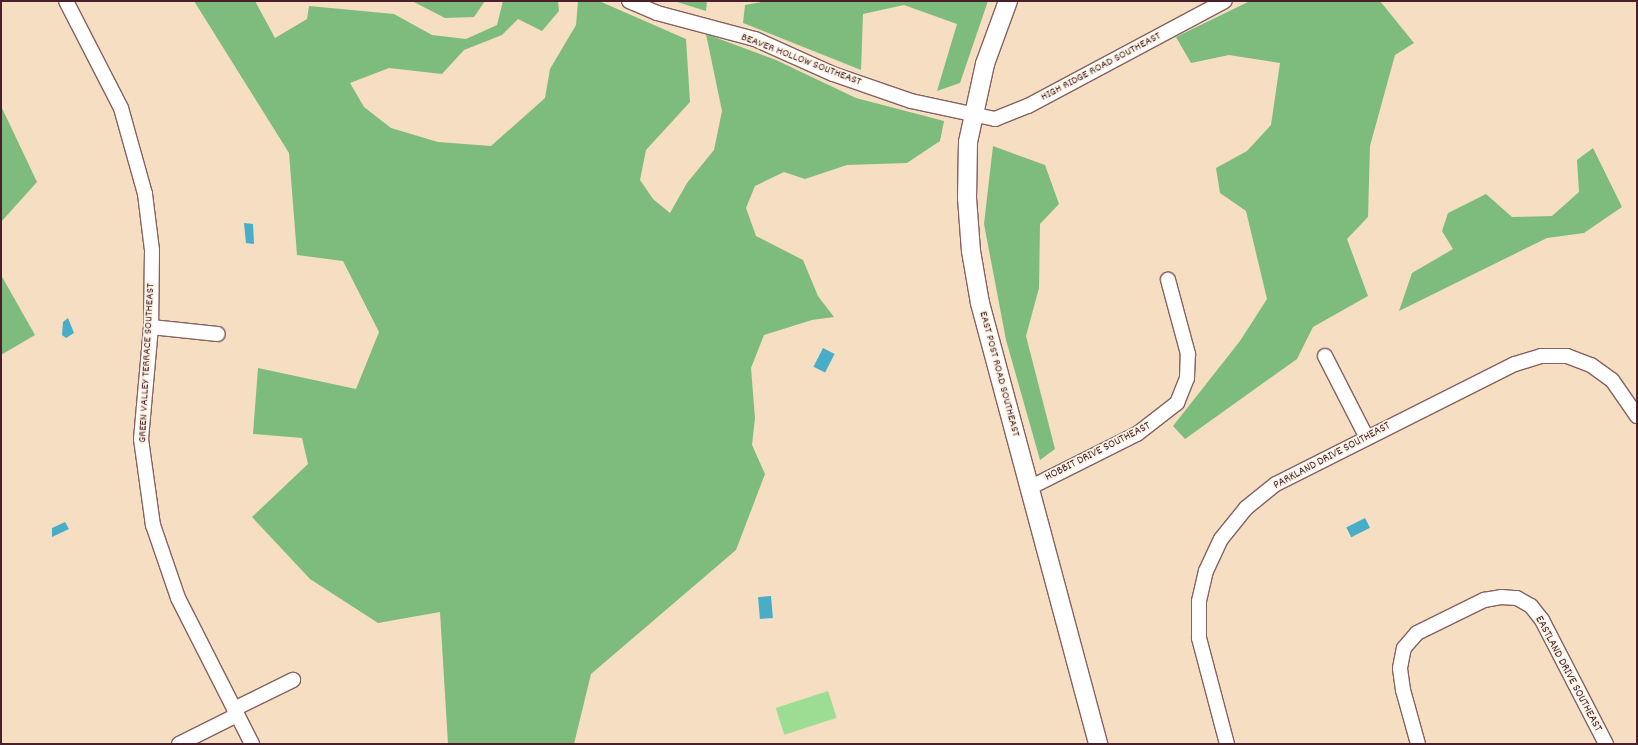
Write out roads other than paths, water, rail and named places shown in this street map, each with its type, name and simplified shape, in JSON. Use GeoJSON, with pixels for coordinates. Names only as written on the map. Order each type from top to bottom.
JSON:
{"type":"FeatureCollection","features":[{"type":"Feature","properties":{"kind":"main road","name":"EAST POST ROAD SOUTHEAST"},"geometry":{"type":"LineString","coordinates":[[1008,1],[985,64],[974,113],[966,198],[972,258],[1029,488],[1098,744]]}},
{"type":"Feature","properties":{"kind":"street","name":"GREEN VALLEY TERRACE SOUTHEAST"},"geometry":{"type":"LineString","coordinates":[[66,1],[121,108],[137,156],[152,250],[151,327],[141,439],[153,525],[178,598],[252,744]]}},
{"type":"Feature","properties":{"kind":"street","name":"BEAVER HOLLOW SOUTHEAST"},"geometry":{"type":"LineString","coordinates":[[629,1],[657,13],[755,39],[833,74],[911,101],[974,113]]}},
{"type":"Feature","properties":{"kind":"street","name":"HIGH RIDGE ROAD SOUTHEAST"},"geometry":{"type":"LineString","coordinates":[[974,113],[995,119],[1028,106],[1225,1]]}},
{"type":"Feature","properties":{"kind":"street","name":"HOBBIT DRIVE SOUTHEAST"},"geometry":{"type":"LineString","coordinates":[[1029,488],[1137,434],[1177,403],[1187,378],[1188,354],[1168,280]]}},
{"type":"Feature","properties":{"kind":"street"},"geometry":{"type":"LineString","coordinates":[[151,327],[218,334]]}},
{"type":"Feature","properties":{"kind":"street"},"geometry":{"type":"LineString","coordinates":[[1325,356],[1367,438]]}},
{"type":"Feature","properties":{"kind":"street","name":"PARKLAND DRIVE SOUTHEAST"},"geometry":{"type":"LineString","coordinates":[[1227,744],[1200,638],[1199,601],[1206,571],[1221,539],[1246,508],[1276,484],[1515,364],[1541,356],[1567,356],[1591,365],[1612,380],[1637,416]]}},
{"type":"Feature","properties":{"kind":"street","name":"EASTLAND DRIVE SOUTHEAST"},"geometry":{"type":"LineString","coordinates":[[1418,744],[1402,683],[1400,668],[1404,648],[1417,633],[1484,600],[1501,597],[1524,602],[1542,620],[1606,744]]}},
{"type":"Feature","properties":{"kind":"street"},"geometry":{"type":"LineString","coordinates":[[179,744],[293,680]]}},
{"type":"Feature","properties":{"kind":"water"},"geometry":{"type":"Polygon","coordinates":[[[244,223],[253,224],[254,244],[246,243],[244,223]]]}},
{"type":"Feature","properties":{"kind":"water"},"geometry":{"type":"Polygon","coordinates":[[[68,318],[74,333],[66,338],[62,335],[63,322],[68,318]]]}},
{"type":"Feature","properties":{"kind":"water"},"geometry":{"type":"Polygon","coordinates":[[[823,348],[835,354],[825,373],[813,367],[823,348]]]}},
{"type":"Feature","properties":{"kind":"water"},"geometry":{"type":"Polygon","coordinates":[[[1365,518],[1370,528],[1351,537],[1346,528],[1365,518]]]}},
{"type":"Feature","properties":{"kind":"water"},"geometry":{"type":"Polygon","coordinates":[[[65,522],[69,529],[52,537],[52,528],[65,522]]]}},
{"type":"Feature","properties":{"kind":"water"},"geometry":{"type":"Polygon","coordinates":[[[771,596],[773,618],[760,619],[758,597],[771,596]]]}}]}
